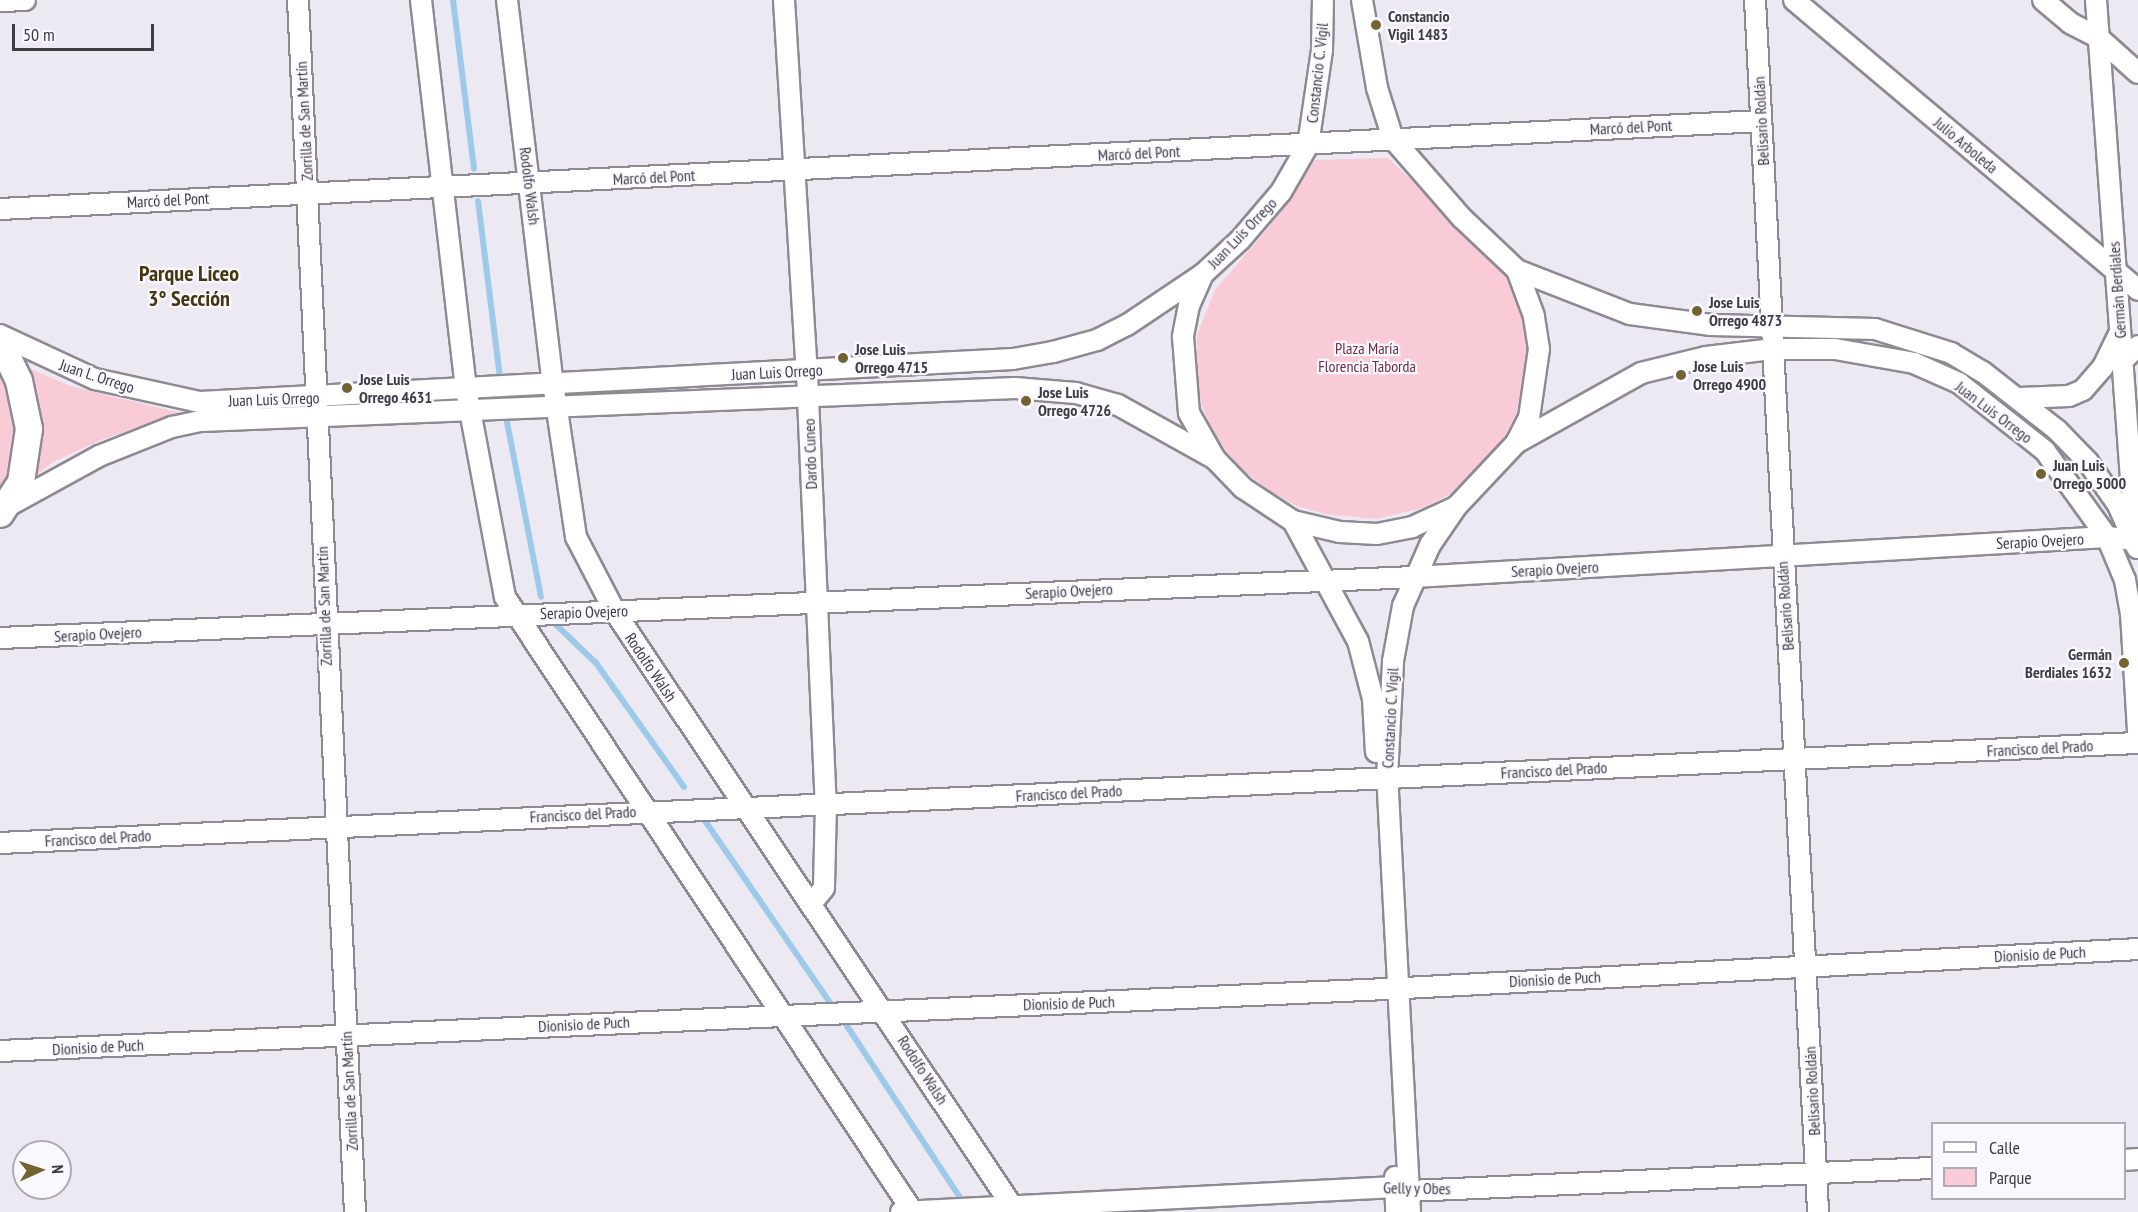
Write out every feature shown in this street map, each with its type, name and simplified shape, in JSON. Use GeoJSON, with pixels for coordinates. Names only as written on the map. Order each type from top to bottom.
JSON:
{"type":"FeatureCollection","features":[{"type":"Feature","properties":{"kind":"street"},"geometry":{"type":"LineString","coordinates":[[0,1],[25,0]]}},
{"type":"Feature","properties":{"kind":"street","name":"Zorrilla de San Martín"},"geometry":{"type":"LineString","coordinates":[[298,0],[325,623],[355,1212]]}},
{"type":"Feature","properties":{"kind":"street"},"geometry":{"type":"LineString","coordinates":[[421,0],[466,388],[499,580],[515,615],[785,1014],[913,1212]]}},
{"type":"Feature","properties":{"kind":"street","name":"Rodolfo Walsh"},"geometry":{"type":"LineString","coordinates":[[507,0],[556,408],[576,537],[615,612],[884,1011],[1013,1208]]}},
{"type":"Feature","properties":{"kind":"street","name":"Dardo Cuneo"},"geometry":{"type":"LineString","coordinates":[[784,0],[807,398],[826,804],[824,888],[811,904]]}},
{"type":"Feature","properties":{"kind":"street","name":"Constancio C. Vigil"},"geometry":{"type":"LineString","coordinates":[[1308,145],[1321,61],[1323,0]]}},
{"type":"Feature","properties":{"kind":"street"},"geometry":{"type":"LineString","coordinates":[[1308,145],[1393,139],[1377,88],[1362,0]]}},
{"type":"Feature","properties":{"kind":"street","name":"Belisario Roldán"},"geometry":{"type":"LineString","coordinates":[[1755,0],[1782,556],[1795,759],[1818,1212]]}},
{"type":"Feature","properties":{"kind":"street","name":"Julio Arboleda"},"geometry":{"type":"LineString","coordinates":[[1794,0],[2138,290]]}},
{"type":"Feature","properties":{"kind":"street"},"geometry":{"type":"LineString","coordinates":[[2043,0],[2070,23],[2099,38],[2138,73]]}},
{"type":"Feature","properties":{"kind":"street","name":"Germán Berdiales"},"geometry":{"type":"LineString","coordinates":[[2096,0],[2137,543],[2125,580]]}},
{"type":"Feature","properties":{"kind":"street","name":"Marcó del Pont"},"geometry":{"type":"LineString","coordinates":[[1393,139],[1761,120]]}},
{"type":"Feature","properties":{"kind":"street","name":"Juan Luis Orrego"},"geometry":{"type":"LineString","coordinates":[[1393,139],[1455,210],[1517,270],[1630,314],[1710,326],[1771,326],[1896,333],[1952,353],[2020,398],[2088,462],[2118,505],[2137,543]]}},
{"type":"Feature","properties":{"kind":"street","name":"Marcó del Pont"},"geometry":{"type":"LineString","coordinates":[[0,209],[1308,145]]}},
{"type":"Feature","properties":{"kind":"street","name":"Juan Luis Orrego"},"geometry":{"type":"LineString","coordinates":[[316,407],[466,388],[1013,359],[1053,352],[1097,340],[1127,325],[1203,274],[1265,213],[1308,145]]}},
{"type":"Feature","properties":{"kind":"street","name":"Constancio C. Vigil"},"geometry":{"type":"LineString","coordinates":[[1382,778],[1393,661],[1403,606],[1414,577],[1430,545],[1456,507],[1516,443],[1534,399],[1539,349],[1534,316],[1517,270]]}},
{"type":"Feature","properties":{"kind":"street"},"geometry":{"type":"LineString","coordinates":[[1203,274],[1189,305],[1183,337],[1184,375],[1189,413],[1215,459],[1243,488],[1293,521],[1340,532],[1377,534],[1412,527],[1456,507]]}},
{"type":"Feature","properties":{"kind":"street","name":"Juan Luis Orrego"},"geometry":{"type":"LineString","coordinates":[[2020,398],[2069,396],[2083,390],[2103,367],[2120,332]]}},
{"type":"Feature","properties":{"kind":"street","name":"Juan L. Orrego"},"geometry":{"type":"LineString","coordinates":[[0,335],[95,379],[200,411]]}},
{"type":"Feature","properties":{"kind":"street"},"geometry":{"type":"LineString","coordinates":[[0,341],[19,381],[29,429],[21,482],[4,510]]}},
{"type":"Feature","properties":{"kind":"street"},"geometry":{"type":"LineString","coordinates":[[2122,361],[2138,346]]}},
{"type":"Feature","properties":{"kind":"street","name":"Juan Luis Orrego"},"geometry":{"type":"LineString","coordinates":[[1516,443],[1641,373],[1694,359],[1772,349],[1876,354],[1914,363],[1959,383],[2045,451],[2107,537],[2125,580],[2131,613],[2138,732]]}},
{"type":"Feature","properties":{"kind":"street","name":"Juan Luis Orrego"},"geometry":{"type":"LineString","coordinates":[[200,411],[316,407],[469,410],[556,408],[1015,388],[1077,393],[1118,405],[1215,459]]}},
{"type":"Feature","properties":{"kind":"street"},"geometry":{"type":"LineString","coordinates":[[4,510],[99,456],[172,427],[200,411]]}},
{"type":"Feature","properties":{"kind":"street","name":"Constancio C. Vigil"},"geometry":{"type":"LineString","coordinates":[[1293,521],[1358,641],[1373,699],[1382,778],[1402,1189],[1410,1212]]}},
{"type":"Feature","properties":{"kind":"street","name":"Serapio Ovejero"},"geometry":{"type":"LineString","coordinates":[[0,639],[1414,577],[2107,537],[2137,543]]}},
{"type":"Feature","properties":{"kind":"street","name":"Francisco del Prado"},"geometry":{"type":"LineString","coordinates":[[0,843],[335,825],[2138,743]]}},
{"type":"Feature","properties":{"kind":"street","name":"Dionisio de Puch"},"geometry":{"type":"LineString","coordinates":[[0,1051],[1392,988],[2138,949]]}},
{"type":"Feature","properties":{"kind":"street","name":"Gelly y Obes"},"geometry":{"type":"LineString","coordinates":[[901,1212],[1931,1168]]}},
{"type":"Feature","properties":{"kind":"street","name":"Constancio C. Vigil"},"geometry":{"type":"LineString","coordinates":[[1396,1212],[1402,1189]]}},
{"type":"Feature","properties":{"kind":"green space","name":"Plaza María Florencia Taborda"},"geometry":{"type":"Polygon","coordinates":[[[1388,158],[1497,261],[1517,296],[1527,334],[1527,377],[1516,414],[1497,450],[1467,485],[1425,507],[1377,519],[1325,514],[1297,506],[1270,491],[1244,471],[1216,440],[1202,406],[1196,375],[1197,335],[1215,290],[1270,226],[1315,160],[1388,158]]]}},
{"type":"Feature","properties":{"kind":"green space"},"geometry":{"type":"Polygon","coordinates":[[[19,364],[73,387],[181,413],[103,439],[53,462],[29,481],[19,364]]]}},
{"type":"Feature","properties":{"kind":"green space"},"geometry":{"type":"Polygon","coordinates":[[[0,368],[8,382],[14,424],[12,465],[0,496],[0,368]]]}},
{"type":"Feature","properties":{"kind":"waterway"},"geometry":{"type":"LineString","coordinates":[[453,0],[474,169]]}},
{"type":"Feature","properties":{"kind":"waterway"},"geometry":{"type":"LineString","coordinates":[[478,201],[500,377]]}},
{"type":"Feature","properties":{"kind":"waterway"},"geometry":{"type":"LineString","coordinates":[[507,422],[541,597]]}},
{"type":"Feature","properties":{"kind":"waterway"},"geometry":{"type":"LineString","coordinates":[[550,619],[596,663],[684,787]]}},
{"type":"Feature","properties":{"kind":"waterway"},"geometry":{"type":"LineString","coordinates":[[701,815],[831,1004]]}},
{"type":"Feature","properties":{"kind":"waterway"},"geometry":{"type":"LineString","coordinates":[[843,1020],[965,1205]]}},
{"type":"Feature","properties":{"kind":"place","name":"Constancio Vigil 1483"},"geometry":{"type":"Point","coordinates":[1376,25]}},
{"type":"Feature","properties":{"kind":"place","name":"Jose Luis Orrego 4873"},"geometry":{"type":"Point","coordinates":[1697,311]}},
{"type":"Feature","properties":{"kind":"place","name":"Jose Luis Orrego 4715"},"geometry":{"type":"Point","coordinates":[843,358]}},
{"type":"Feature","properties":{"kind":"place","name":"Jose Luis Orrego 4900"},"geometry":{"type":"Point","coordinates":[1681,375]}},
{"type":"Feature","properties":{"kind":"place","name":"Jose Luis Orrego 4631"},"geometry":{"type":"Point","coordinates":[347,388]}},
{"type":"Feature","properties":{"kind":"place","name":"Jose Luis Orrego 4726"},"geometry":{"type":"Point","coordinates":[1026,401]}},
{"type":"Feature","properties":{"kind":"place","name":"Juan Luis Orrego 5000"},"geometry":{"type":"Point","coordinates":[2041,474]}},
{"type":"Feature","properties":{"kind":"place","name":"Germán Berdiales 1632"},"geometry":{"type":"Point","coordinates":[2124,663]}},
{"type":"Feature","properties":{"kind":"district","name":"Parque Liceo 3° Sección"},"geometry":{"type":"Point","coordinates":[189,286]}}]}
